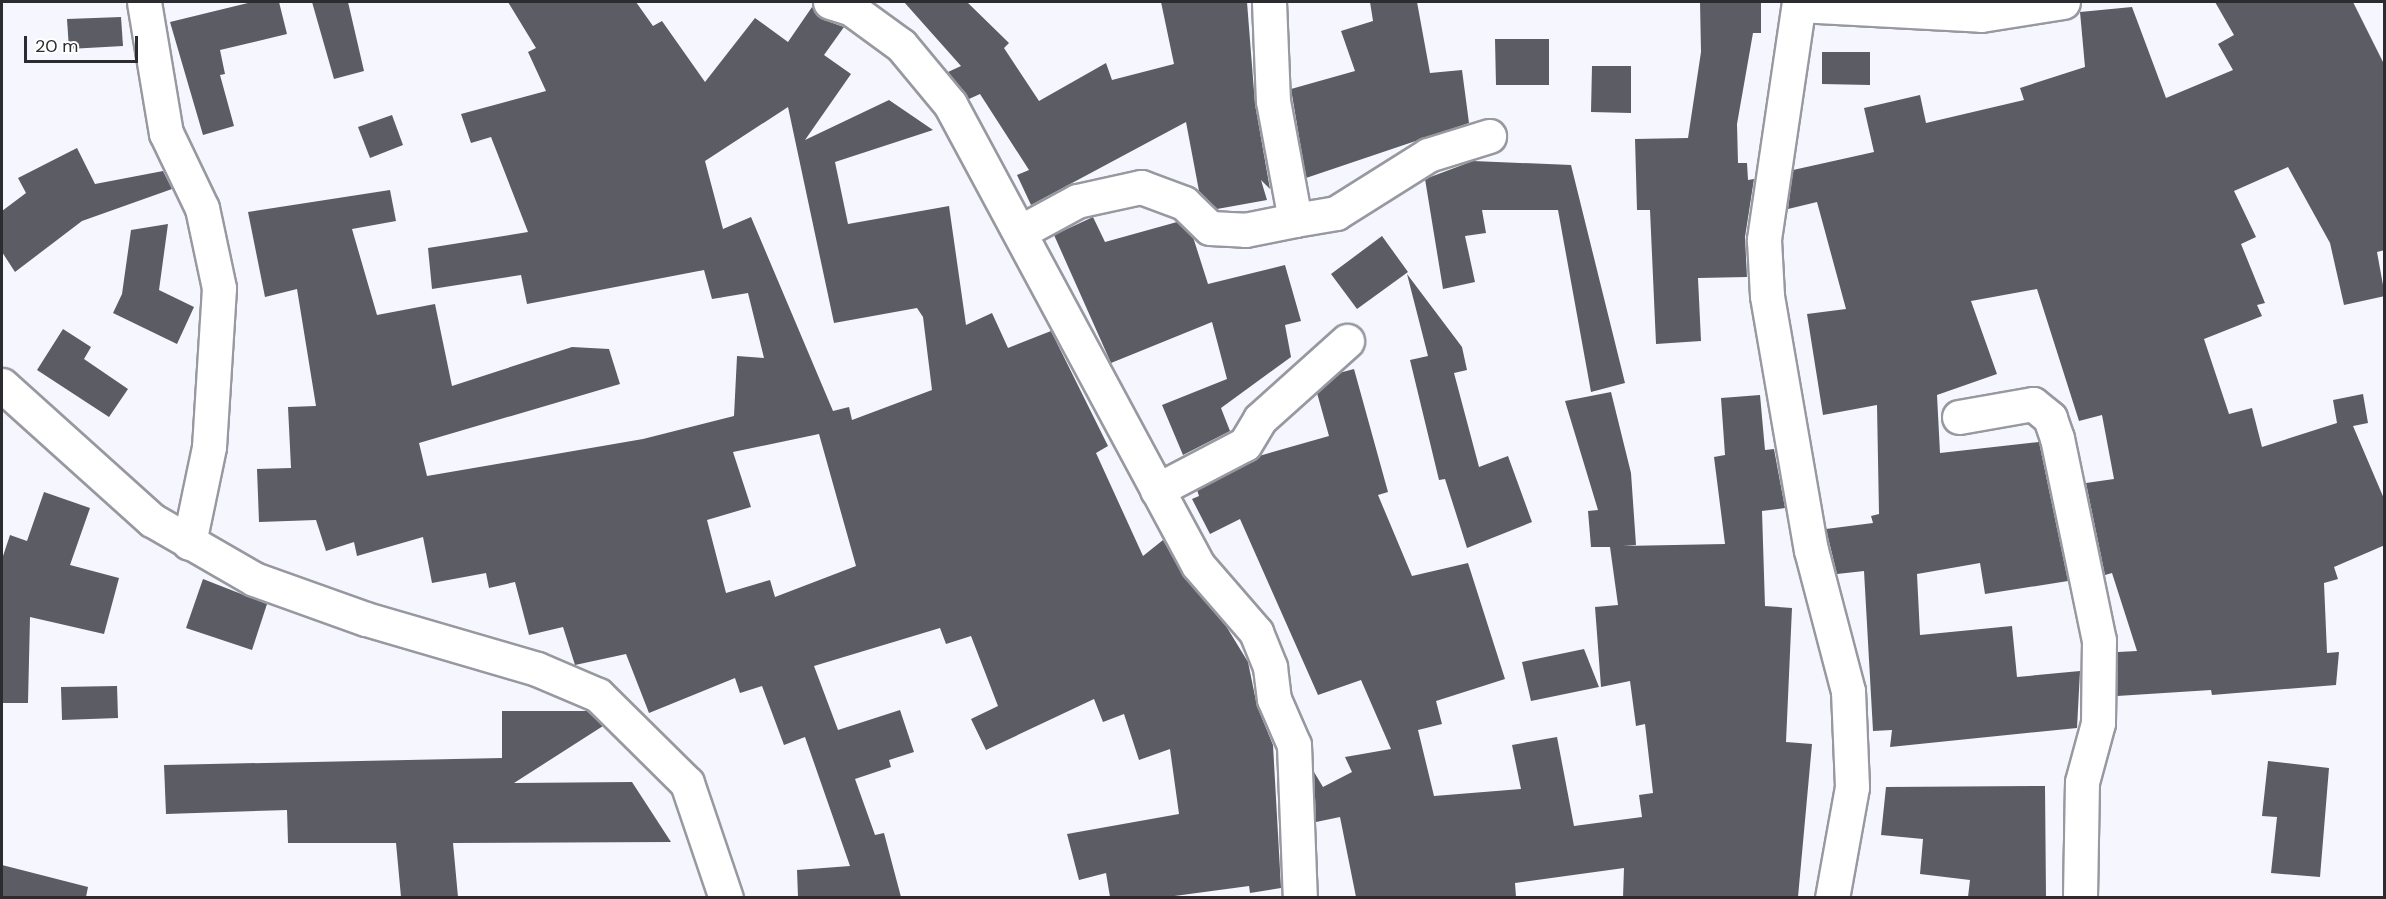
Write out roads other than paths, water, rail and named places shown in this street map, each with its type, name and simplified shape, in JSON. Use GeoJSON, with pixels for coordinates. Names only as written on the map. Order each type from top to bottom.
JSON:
{"type":"FeatureCollection","features":[{"type":"Feature","properties":{"kind":"street"},"geometry":{"type":"LineString","coordinates":[[144,2],[166,133],[201,208],[219,288],[209,447],[189,543]]}},
{"type":"Feature","properties":{"kind":"street"},"geometry":{"type":"LineString","coordinates":[[830,2],[850,8],[901,45],[950,104],[1198,565],[1256,632],[1270,667],[1274,699],[1294,745],[1300,897]]}},
{"type":"Feature","properties":{"kind":"street"},"geometry":{"type":"LineString","coordinates":[[1269,2],[1273,101],[1295,220]]}},
{"type":"Feature","properties":{"kind":"street"},"geometry":{"type":"LineString","coordinates":[[1832,897],[1852,787],[1848,691],[1810,550],[1767,296],[1764,240],[1799,3],[1981,15],[2062,2]]}},
{"type":"Feature","properties":{"kind":"street"},"geometry":{"type":"LineString","coordinates":[[1020,232],[1077,201],[1141,187],[1184,203],[1210,228],[1245,230],[1336,213],[1428,154],[1489,136]]}},
{"type":"Feature","properties":{"kind":"street"},"geometry":{"type":"LineString","coordinates":[[1157,490],[1245,444],[1260,419],[1347,341]]}},
{"type":"Feature","properties":{"kind":"street"},"geometry":{"type":"LineString","coordinates":[[2,384],[152,520],[254,579],[388,627],[537,669],[598,695],[687,783],[726,897]]}},
{"type":"Feature","properties":{"kind":"street"},"geometry":{"type":"LineString","coordinates":[[1959,417],[2033,404],[2050,418],[2057,438],[2099,640],[2098,723],[2082,782],[2080,897]]}}]}
